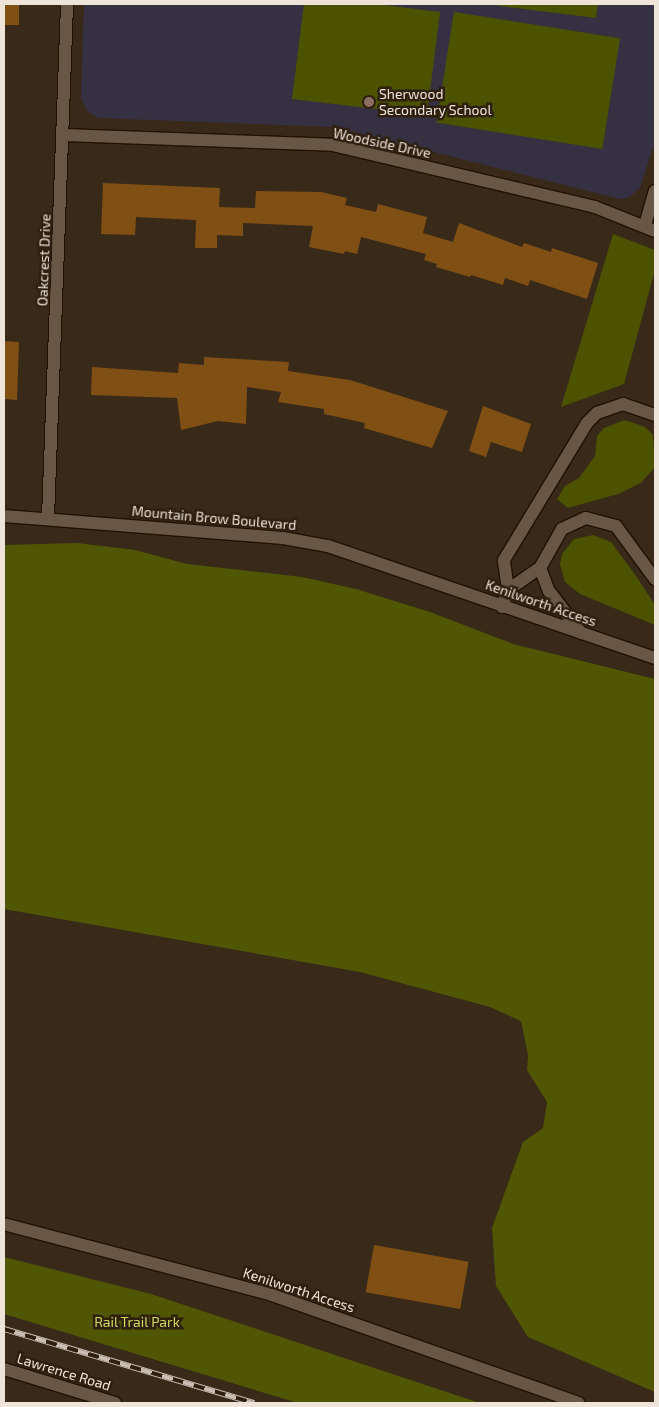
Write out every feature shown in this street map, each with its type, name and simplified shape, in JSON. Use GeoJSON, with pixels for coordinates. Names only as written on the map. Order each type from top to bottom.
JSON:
{"type":"FeatureCollection","features":[{"type":"Feature","properties":{"kind":"main road","name":"Oakcrest Drive"},"geometry":{"type":"LineString","coordinates":[[48,518],[67,4]]}},
{"type":"Feature","properties":{"kind":"main road","name":"Woodside Drive"},"geometry":{"type":"LineString","coordinates":[[63,135],[333,146],[595,208],[650,228]]}},
{"type":"Feature","properties":{"kind":"main road"},"geometry":{"type":"LineString","coordinates":[[650,228],[655,191]]}},
{"type":"Feature","properties":{"kind":"main road"},"geometry":{"type":"LineString","coordinates":[[502,607],[508,590],[504,560],[587,424],[597,413],[623,404],[636,406],[655,415]]}},
{"type":"Feature","properties":{"kind":"main road","name":"Mountain Brow Boulevard"},"geometry":{"type":"LineString","coordinates":[[4,516],[283,538],[328,546],[417,575]]}},
{"type":"Feature","properties":{"kind":"main road"},"geometry":{"type":"LineString","coordinates":[[508,590],[540,568],[562,529],[586,518],[616,526],[655,578]]}},
{"type":"Feature","properties":{"kind":"main road"},"geometry":{"type":"LineString","coordinates":[[540,568],[549,591],[580,633]]}},
{"type":"Feature","properties":{"kind":"main road","name":"Kenilworth Access"},"geometry":{"type":"LineString","coordinates":[[417,575],[502,607],[655,658]]}},
{"type":"Feature","properties":{"kind":"main road","name":"Kenilworth Access"},"geometry":{"type":"LineString","coordinates":[[4,1224],[272,1295],[579,1403]]}},
{"type":"Feature","properties":{"kind":"main road","name":"Lawrence Road"},"geometry":{"type":"LineString","coordinates":[[4,1369],[111,1403]]}},
{"type":"Feature","properties":{"kind":"shaded area","name":"Sherwood Secondary School"},"geometry":{"type":"Polygon","coordinates":[[[84,4],[655,4],[655,141],[640,188],[628,198],[620,199],[334,127],[98,118],[87,111],[81,98],[84,4]]]}},
{"type":"Feature","properties":{"kind":"green space"},"geometry":{"type":"Polygon","coordinates":[[[304,4],[376,4],[440,12],[427,115],[292,99],[304,4]]]}},
{"type":"Feature","properties":{"kind":"green space"},"geometry":{"type":"Polygon","coordinates":[[[485,4],[598,4],[596,18],[485,4]]]}},
{"type":"Feature","properties":{"kind":"green space"},"geometry":{"type":"Polygon","coordinates":[[[454,12],[620,38],[602,149],[436,123],[454,12]]]}},
{"type":"Feature","properties":{"kind":"green space"},"geometry":{"type":"Polygon","coordinates":[[[613,234],[655,250],[655,270],[624,384],[561,407],[613,234]]]}},
{"type":"Feature","properties":{"kind":"green space"},"geometry":{"type":"Polygon","coordinates":[[[625,420],[645,427],[653,435],[655,467],[641,483],[618,494],[568,508],[557,499],[565,486],[579,478],[595,456],[597,436],[604,428],[625,420]]]}},
{"type":"Feature","properties":{"kind":"green space"},"geometry":{"type":"Polygon","coordinates":[[[593,535],[611,542],[634,573],[655,605],[655,625],[580,594],[565,582],[560,564],[562,554],[574,539],[593,535]]]}},
{"type":"Feature","properties":{"kind":"green space"},"geometry":{"type":"Polygon","coordinates":[[[77,543],[135,550],[187,564],[302,577],[356,589],[430,612],[513,644],[655,679],[655,1392],[528,1337],[496,1286],[492,1228],[523,1142],[543,1128],[547,1102],[527,1070],[528,1055],[521,1021],[490,1007],[360,972],[4,909],[4,545],[77,543]]]}},
{"type":"Feature","properties":{"kind":"green space","name":"Rail Trail Park"},"geometry":{"type":"Polygon","coordinates":[[[4,1257],[151,1294],[480,1403],[298,1403],[4,1314],[4,1257]]]}},
{"type":"Feature","properties":{"kind":"building"},"geometry":{"type":"Polygon","coordinates":[[[4,4],[19,4],[19,25],[4,25],[4,4]]]}},
{"type":"Feature","properties":{"kind":"building"},"geometry":{"type":"Polygon","coordinates":[[[103,183],[220,188],[219,207],[255,208],[256,191],[321,192],[347,198],[345,205],[376,212],[378,204],[427,217],[423,233],[453,242],[459,223],[522,247],[524,243],[551,252],[552,248],[598,263],[587,299],[530,280],[528,286],[505,278],[503,285],[471,275],[470,277],[436,267],[437,264],[424,260],[426,254],[361,237],[357,254],[345,251],[344,254],[309,247],[313,226],[243,223],[243,236],[217,235],[217,248],[195,248],[196,220],[136,217],[135,235],[101,234],[103,183]]]}},
{"type":"Feature","properties":{"kind":"building"},"geometry":{"type":"Polygon","coordinates":[[[4,341],[19,342],[17,400],[4,399],[4,341]]]}},
{"type":"Feature","properties":{"kind":"building"},"geometry":{"type":"Polygon","coordinates":[[[204,357],[289,362],[288,371],[350,380],[448,411],[432,448],[364,428],[365,423],[324,414],[324,409],[278,402],[281,392],[247,387],[246,424],[218,421],[181,430],[177,398],[91,395],[92,367],[178,373],[179,363],[204,365],[204,357]]]}},
{"type":"Feature","properties":{"kind":"building"},"geometry":{"type":"Polygon","coordinates":[[[483,406],[531,424],[522,452],[491,442],[486,457],[469,451],[483,406]]]}},
{"type":"Feature","properties":{"kind":"building"},"geometry":{"type":"Polygon","coordinates":[[[374,1245],[469,1262],[460,1309],[366,1292],[374,1245]]]}},
{"type":"Feature","properties":{"kind":"railway"},"geometry":{"type":"LineString","coordinates":[[4,1329],[254,1403]]}},
{"type":"Feature","properties":{"kind":"place","name":"Sherwood Secondary School"},"geometry":{"type":"Point","coordinates":[369,102]}}]}
